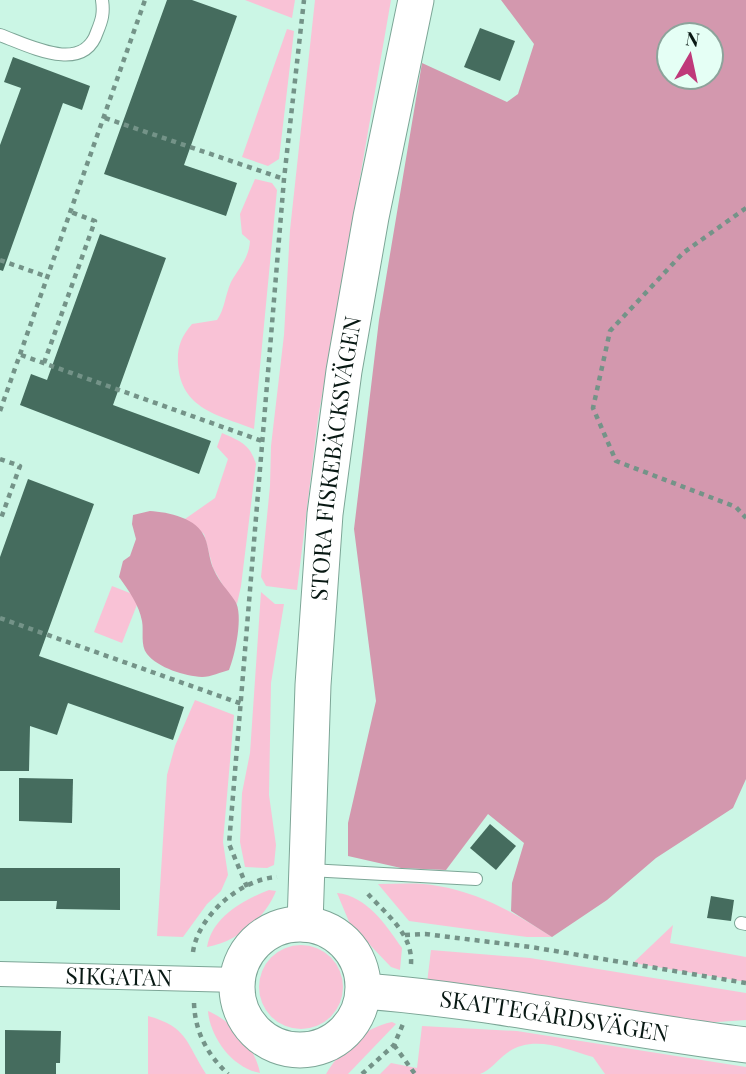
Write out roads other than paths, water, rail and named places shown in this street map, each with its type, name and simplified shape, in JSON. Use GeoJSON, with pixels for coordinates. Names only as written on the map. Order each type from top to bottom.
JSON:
{"type":"FeatureCollection","features":[{"type":"Feature","properties":{"kind":"street","name":"STORA FISKEBÄCKSVÄGEN"},"geometry":{"type":"LineString","coordinates":[[305,924],[313,685],[325,514],[344,371],[371,217],[416,0]]}},
{"type":"Feature","properties":{"kind":"street"},"geometry":{"type":"LineString","coordinates":[[305,924],[326,929],[351,949],[361,969],[363,991],[358,1012],[347,1029],[339,1037],[320,1046],[298,1062],[248,1022],[241,1009],[238,980],[245,957],[260,938],[281,927],[305,924]]}},
{"type":"Feature","properties":{"kind":"street","name":"SIKGATAN"},"geometry":{"type":"LineString","coordinates":[[0,974],[238,980]]}},
{"type":"Feature","properties":{"kind":"street","name":"SKATTEGÅRDSVÄGEN"},"geometry":{"type":"LineString","coordinates":[[363,991],[510,1008],[653,1033],[746,1045]]}},
{"type":"Feature","properties":{"kind":"lane"},"geometry":{"type":"LineString","coordinates":[[0,35],[60,56],[80,53],[94,41],[104,13],[102,0]]}},
{"type":"Feature","properties":{"kind":"lane"},"geometry":{"type":"LineString","coordinates":[[307,870],[476,879]]}}]}
